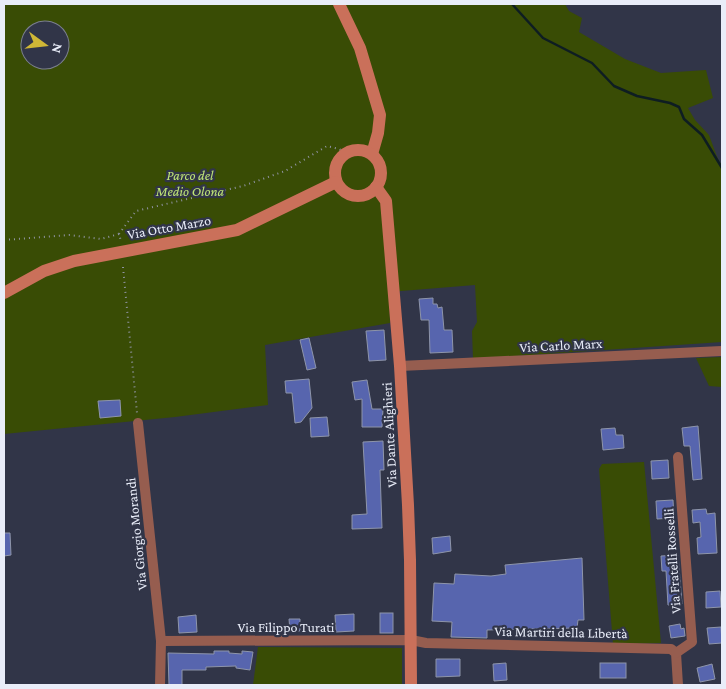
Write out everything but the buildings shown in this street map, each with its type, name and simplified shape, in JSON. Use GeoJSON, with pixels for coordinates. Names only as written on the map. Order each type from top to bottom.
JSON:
{"type":"FeatureCollection","features":[{"type":"Feature","properties":{"kind":"street"},"geometry":{"type":"LineString","coordinates":[[339,4],[360,48],[380,115],[378,133],[372,154]]}},
{"type":"Feature","properties":{"kind":"street"},"geometry":{"type":"LineString","coordinates":[[354,150],[364,150],[372,154],[380,164],[381,176],[376,187],[367,194],[355,196],[344,191],[336,182],[334,171],[338,161],[345,153],[354,150]]}},
{"type":"Feature","properties":{"kind":"street","name":"Via Otto Marzo"},"geometry":{"type":"LineString","coordinates":[[4,293],[29,278],[59,265],[237,230],[336,182]]}},
{"type":"Feature","properties":{"kind":"street","name":"Via Dante Alighieri"},"geometry":{"type":"LineString","coordinates":[[376,187],[386,201],[400,366],[410,560],[411,685]]}},
{"type":"Feature","properties":{"kind":"street","name":"Via Carlo Marx"},"geometry":{"type":"LineString","coordinates":[[400,366],[722,351]]}},
{"type":"Feature","properties":{"kind":"street","name":"Via Giorgio Morandi"},"geometry":{"type":"LineString","coordinates":[[138,423],[161,641],[160,685]]}},
{"type":"Feature","properties":{"kind":"street","name":"Via Fratelli Rosselli"},"geometry":{"type":"LineString","coordinates":[[676,653],[692,642],[678,458]]}},
{"type":"Feature","properties":{"kind":"street","name":"Via Filippo Turati"},"geometry":{"type":"LineString","coordinates":[[161,641],[411,640]]}},
{"type":"Feature","properties":{"kind":"street","name":"Via Martiri della Libertà"},"geometry":{"type":"LineString","coordinates":[[411,640],[426,643],[672,649],[676,653]]}},
{"type":"Feature","properties":{"kind":"street"},"geometry":{"type":"LineString","coordinates":[[676,653],[678,685]]}},
{"type":"Feature","properties":{"kind":"path"},"geometry":{"type":"LineString","coordinates":[[4,240],[69,236],[102,239],[119,234],[136,211],[242,186],[285,171],[327,146],[339,149],[345,153]]}},
{"type":"Feature","properties":{"kind":"path"},"geometry":{"type":"LineString","coordinates":[[119,234],[123,251]]}},
{"type":"Feature","properties":{"kind":"path"},"geometry":{"type":"LineString","coordinates":[[123,267],[138,423]]}},
{"type":"Feature","properties":{"kind":"green space","name":"Parco del Medio Olona"},"geometry":{"type":"Polygon","coordinates":[[[4,4],[565,4],[569,11],[582,18],[579,32],[625,59],[661,73],[706,70],[713,98],[688,108],[695,120],[709,135],[719,162],[722,164],[722,342],[473,359],[472,331],[477,322],[475,285],[389,292],[390,323],[265,345],[268,405],[175,417],[4,434],[4,4]]]}},
{"type":"Feature","properties":{"kind":"green space"},"geometry":{"type":"Polygon","coordinates":[[[722,357],[722,387],[709,386],[696,358],[722,357]]]}},
{"type":"Feature","properties":{"kind":"green space"},"geometry":{"type":"Polygon","coordinates":[[[644,462],[661,643],[613,644],[599,469],[602,464],[644,462]]]}},
{"type":"Feature","properties":{"kind":"green space"},"geometry":{"type":"Polygon","coordinates":[[[258,647],[402,648],[402,685],[253,685],[258,647]]]}},
{"type":"Feature","properties":{"kind":"waterway"},"geometry":{"type":"LineString","coordinates":[[512,4],[543,38],[592,63],[614,86],[637,96],[670,103],[679,107],[684,119],[702,135],[722,168]]}}]}
